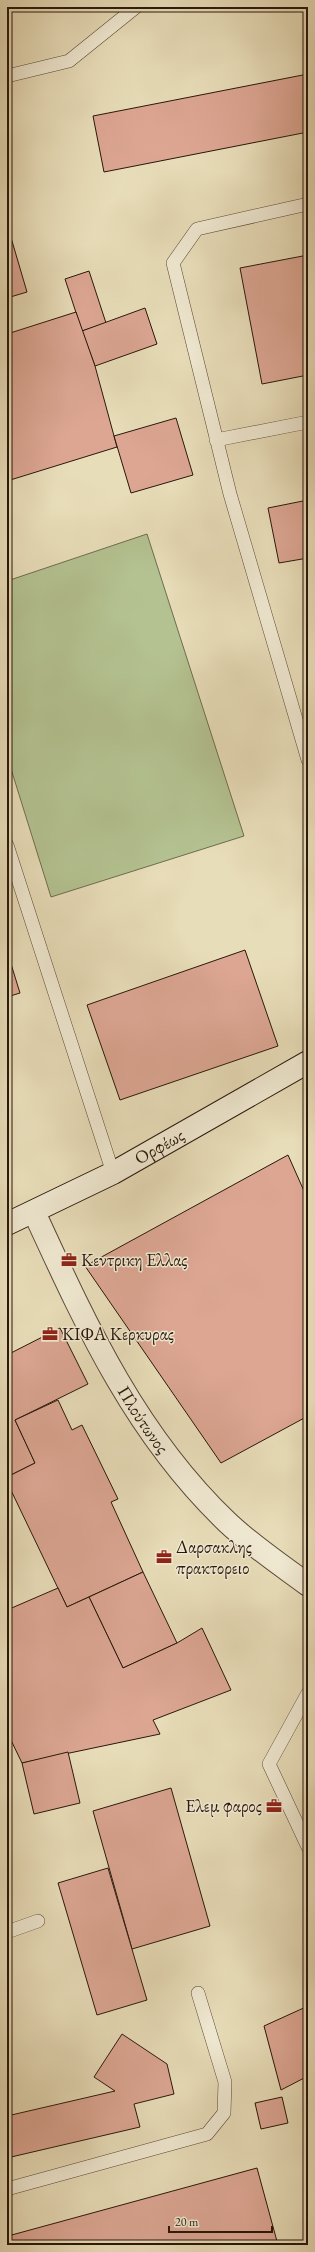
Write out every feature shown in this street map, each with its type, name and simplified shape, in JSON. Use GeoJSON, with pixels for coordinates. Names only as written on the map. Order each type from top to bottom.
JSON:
{"type":"FeatureCollection","features":[{"type":"Feature","properties":{"kind":"street","name":"Ορφέως"},"geometry":{"type":"LineString","coordinates":[[7,1224],[113,1173],[308,1062]]}},
{"type":"Feature","properties":{"kind":"street","name":"Πλούτωνος"},"geometry":{"type":"LineString","coordinates":[[34,1212],[85,1322],[149,1431],[190,1482],[228,1522],[308,1585]]}},
{"type":"Feature","properties":{"kind":"lane"},"geometry":{"type":"LineString","coordinates":[[7,76],[69,61],[136,7]]}},
{"type":"Feature","properties":{"kind":"lane"},"geometry":{"type":"LineString","coordinates":[[308,204],[197,229],[173,263],[230,494],[308,760]]}},
{"type":"Feature","properties":{"kind":"lane"},"geometry":{"type":"LineString","coordinates":[[216,440],[308,422]]}},
{"type":"Feature","properties":{"kind":"lane"},"geometry":{"type":"LineString","coordinates":[[7,846],[113,1173]]}},
{"type":"Feature","properties":{"kind":"lane"},"geometry":{"type":"LineString","coordinates":[[308,1693],[269,1764],[308,1847]]}},
{"type":"Feature","properties":{"kind":"lane"},"geometry":{"type":"LineString","coordinates":[[7,1932],[38,1921]]}},
{"type":"Feature","properties":{"kind":"lane"},"geometry":{"type":"LineString","coordinates":[[7,2189],[207,2134],[224,2113],[224,2082],[198,1993]]}},
{"type":"Feature","properties":{"kind":"green space"},"geometry":{"type":"Polygon","coordinates":[[[147,534],[244,836],[51,897],[7,756],[7,581],[147,534]]]}},
{"type":"Feature","properties":{"kind":"building"},"geometry":{"type":"Polygon","coordinates":[[[308,74],[308,132],[104,172],[93,116],[308,74]]]}},
{"type":"Feature","properties":{"kind":"building"},"geometry":{"type":"Polygon","coordinates":[[[7,224],[27,292],[7,298],[7,224]]]}},
{"type":"Feature","properties":{"kind":"building"},"geometry":{"type":"Polygon","coordinates":[[[308,255],[308,375],[262,384],[240,268],[308,255]]]}},
{"type":"Feature","properties":{"kind":"building"},"geometry":{"type":"Polygon","coordinates":[[[89,271],[106,323],[82,331],[65,279],[89,271]]]}},
{"type":"Feature","properties":{"kind":"building"},"geometry":{"type":"Polygon","coordinates":[[[145,308],[157,344],[95,366],[82,331],[145,308]]]}},
{"type":"Feature","properties":{"kind":"building"},"geometry":{"type":"Polygon","coordinates":[[[76,312],[95,366],[117,447],[7,481],[7,334],[76,312]]]}},
{"type":"Feature","properties":{"kind":"building"},"geometry":{"type":"Polygon","coordinates":[[[176,418],[193,475],[131,493],[114,436],[176,418]]]}},
{"type":"Feature","properties":{"kind":"building"},"geometry":{"type":"Polygon","coordinates":[[[308,500],[308,558],[279,563],[268,508],[308,500]]]}},
{"type":"Feature","properties":{"kind":"building"},"geometry":{"type":"Polygon","coordinates":[[[245,950],[278,1046],[120,1100],[87,1005],[245,950]]]}},
{"type":"Feature","properties":{"kind":"building"},"geometry":{"type":"Polygon","coordinates":[[[7,951],[20,993],[7,997],[7,951]]]}},
{"type":"Feature","properties":{"kind":"building"},"geometry":{"type":"Polygon","coordinates":[[[288,1155],[308,1200],[308,1416],[221,1463],[85,1266],[288,1155]]]}},
{"type":"Feature","properties":{"kind":"building"},"geometry":{"type":"Polygon","coordinates":[[[60,1328],[88,1384],[15,1420],[35,1463],[7,1477],[7,1355],[60,1328]]]}},
{"type":"Feature","properties":{"kind":"building"},"geometry":{"type":"Polygon","coordinates":[[[58,1400],[72,1430],[82,1425],[118,1499],[111,1502],[143,1572],[67,1607],[7,1482],[7,1477],[35,1463],[15,1420],[58,1400]]]}},
{"type":"Feature","properties":{"kind":"building"},"geometry":{"type":"Polygon","coordinates":[[[143,1572],[177,1643],[123,1668],[89,1597],[143,1572]]]}},
{"type":"Feature","properties":{"kind":"building"},"geometry":{"type":"Polygon","coordinates":[[[58,1588],[67,1607],[89,1597],[123,1668],[177,1643],[202,1628],[231,1690],[153,1720],[160,1734],[22,1763],[7,1732],[7,1610],[58,1588]]]}},
{"type":"Feature","properties":{"kind":"building"},"geometry":{"type":"Polygon","coordinates":[[[68,1752],[80,1803],[34,1814],[22,1763],[68,1752]]]}},
{"type":"Feature","properties":{"kind":"building"},"geometry":{"type":"Polygon","coordinates":[[[171,1788],[210,1926],[132,1949],[93,1811],[171,1788]]]}},
{"type":"Feature","properties":{"kind":"building"},"geometry":{"type":"Polygon","coordinates":[[[108,1868],[147,2000],[97,2015],[58,1883],[108,1868]]]}},
{"type":"Feature","properties":{"kind":"building"},"geometry":{"type":"Polygon","coordinates":[[[308,2006],[308,2076],[281,2090],[264,2026],[308,2006]]]}},
{"type":"Feature","properties":{"kind":"building"},"geometry":{"type":"Polygon","coordinates":[[[122,2034],[167,2064],[174,2094],[134,2104],[140,2127],[11,2157],[7,2141],[7,2116],[115,2091],[94,2077],[122,2034]]]}},
{"type":"Feature","properties":{"kind":"building"},"geometry":{"type":"Polygon","coordinates":[[[282,2097],[288,2123],[261,2129],[255,2103],[282,2097]]]}},
{"type":"Feature","properties":{"kind":"building"},"geometry":{"type":"Polygon","coordinates":[[[257,2168],[278,2245],[11,2245],[8,2236],[257,2168]]]}},
{"type":"Feature","properties":{"kind":"place","name":"Κεντρικη Ελλας"},"geometry":{"type":"Point","coordinates":[69,1260]}},
{"type":"Feature","properties":{"kind":"place","name":"ΚΙΦΑ Κερκυρας"},"geometry":{"type":"Point","coordinates":[50,1334]}},
{"type":"Feature","properties":{"kind":"place","name":"Δαρσακλης πρακτορειο"},"geometry":{"type":"Point","coordinates":[164,1557]}},
{"type":"Feature","properties":{"kind":"place","name":"Ελεμ φαρος"},"geometry":{"type":"Point","coordinates":[274,1806]}}]}
